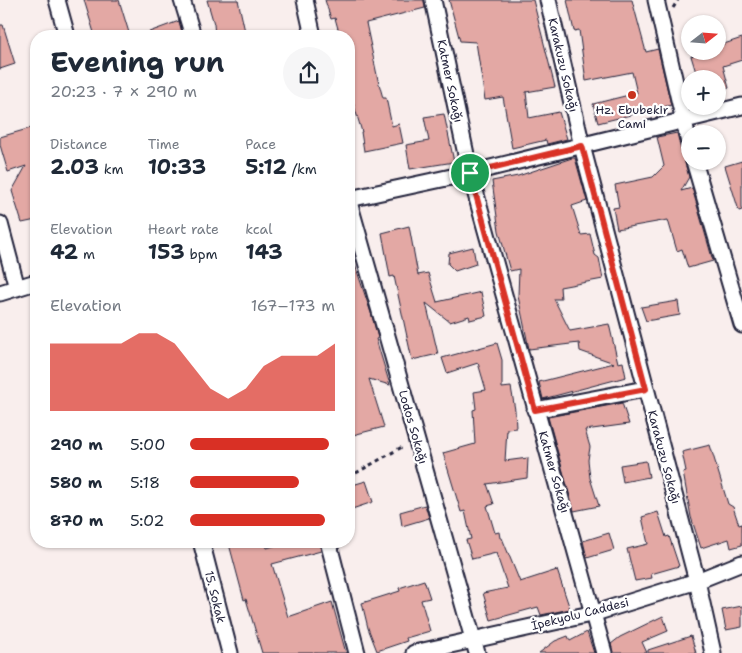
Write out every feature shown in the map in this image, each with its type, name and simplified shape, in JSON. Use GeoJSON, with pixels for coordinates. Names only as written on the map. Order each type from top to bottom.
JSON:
{"type":"FeatureCollection","features":[{"type":"Feature","properties":{"kind":"street"},"geometry":{"type":"LineString","coordinates":[[57,0],[65,30]]}},
{"type":"Feature","properties":{"kind":"street"},"geometry":{"type":"LineString","coordinates":[[182,0],[191,30]]}},
{"type":"Feature","properties":{"kind":"street"},"geometry":{"type":"LineString","coordinates":[[305,0],[312,30]]}},
{"type":"Feature","properties":{"kind":"street","name":"Katmer Sokağı"},"geometry":{"type":"LineString","coordinates":[[433,0],[470,173],[604,653]]}},
{"type":"Feature","properties":{"kind":"street","name":"Karakuzu Sokağı"},"geometry":{"type":"LineString","coordinates":[[548,0],[582,146],[697,581],[713,653]]}},
{"type":"Feature","properties":{"kind":"street"},"geometry":{"type":"LineString","coordinates":[[656,0],[683,125]]}},
{"type":"Feature","properties":{"kind":"street"},"geometry":{"type":"LineString","coordinates":[[355,200],[742,106]]}},
{"type":"Feature","properties":{"kind":"street"},"geometry":{"type":"LineString","coordinates":[[697,170],[742,325]]}},
{"type":"Feature","properties":{"kind":"street","name":"Lodos Sokağı"},"geometry":{"type":"LineString","coordinates":[[355,222],[475,646]]}},
{"type":"Feature","properties":{"kind":"street"},"geometry":{"type":"LineString","coordinates":[[0,224],[17,288]]}},
{"type":"Feature","properties":{"kind":"street"},"geometry":{"type":"LineString","coordinates":[[0,292],[30,284]]}},
{"type":"Feature","properties":{"kind":"street"},"geometry":{"type":"LineString","coordinates":[[535,410],[646,389]]}},
{"type":"Feature","properties":{"kind":"street","name":"15. Sokak"},"geometry":{"type":"LineString","coordinates":[[203,548],[230,653]]}},
{"type":"Feature","properties":{"kind":"street"},"geometry":{"type":"LineString","coordinates":[[330,548],[357,653]]}},
{"type":"Feature","properties":{"kind":"street","name":"İpekyolu Caddesi"},"geometry":{"type":"LineString","coordinates":[[414,653],[475,646],[697,581],[742,563]]}},
{"type":"Feature","properties":{"kind":"path"},"geometry":{"type":"LineString","coordinates":[[355,474],[416,440]]}},
{"type":"Feature","properties":{"kind":"building"},"geometry":{"type":"Polygon","coordinates":[[[84,0],[119,0],[128,30],[93,30],[84,0]]]}},
{"type":"Feature","properties":{"kind":"building"},"geometry":{"type":"Polygon","coordinates":[[[207,0],[238,0],[245,30],[214,30],[207,0]]]}},
{"type":"Feature","properties":{"kind":"building"},"geometry":{"type":"Polygon","coordinates":[[[325,0],[424,0],[425,8],[366,23],[383,98],[386,98],[392,126],[399,124],[403,143],[364,151],[362,132],[355,109],[355,30],[338,30],[335,18],[331,19],[325,0]]]}},
{"type":"Feature","properties":{"kind":"building"},"geometry":{"type":"Polygon","coordinates":[[[449,0],[533,0],[555,87],[526,92],[529,118],[559,112],[567,139],[547,144],[546,140],[512,148],[503,97],[485,100],[476,42],[460,41],[449,0]]]}},
{"type":"Feature","properties":{"kind":"building"},"geometry":{"type":"Polygon","coordinates":[[[567,0],[632,0],[646,52],[658,49],[671,105],[598,123],[593,104],[637,93],[632,72],[586,81],[579,30],[574,31],[567,0]]]}},
{"type":"Feature","properties":{"kind":"building"},"geometry":{"type":"Polygon","coordinates":[[[179,21],[181,30],[155,30],[179,21]]]}},
{"type":"Feature","properties":{"kind":"building"},"geometry":{"type":"Polygon","coordinates":[[[0,25],[3,25],[15,64],[0,69],[0,25]]]}},
{"type":"Feature","properties":{"kind":"building"},"geometry":{"type":"Polygon","coordinates":[[[742,38],[742,60],[723,66],[724,70],[695,70],[692,60],[726,60],[726,43],[742,38]]]}},
{"type":"Feature","properties":{"kind":"building"},"geometry":{"type":"Polygon","coordinates":[[[726,77],[729,88],[726,89],[726,77]]]}},
{"type":"Feature","properties":{"kind":"building"},"geometry":{"type":"Polygon","coordinates":[[[444,114],[454,162],[410,169],[406,145],[429,141],[424,117],[444,114]]]}},
{"type":"Feature","properties":{"kind":"building"},"geometry":{"type":"Polygon","coordinates":[[[30,128],[30,221],[22,223],[12,191],[26,166],[8,172],[0,145],[0,137],[30,128]]]}},
{"type":"Feature","properties":{"kind":"building"},"geometry":{"type":"Polygon","coordinates":[[[677,133],[681,150],[681,170],[687,170],[689,177],[681,191],[692,188],[713,261],[688,268],[682,249],[677,251],[668,220],[617,229],[613,208],[619,207],[615,185],[653,177],[664,166],[657,137],[677,133]]]}},
{"type":"Feature","properties":{"kind":"building"},"geometry":{"type":"Polygon","coordinates":[[[575,158],[587,201],[572,206],[581,235],[590,234],[595,255],[599,258],[603,279],[560,287],[561,299],[554,299],[570,331],[609,324],[618,363],[623,362],[626,377],[543,399],[539,382],[614,363],[580,351],[579,343],[529,349],[518,296],[519,269],[510,271],[499,231],[492,181],[518,176],[575,158]]]}},
{"type":"Feature","properties":{"kind":"building"},"geometry":{"type":"Polygon","coordinates":[[[742,161],[742,210],[739,211],[726,169],[726,166],[742,161]]]}},
{"type":"Feature","properties":{"kind":"building"},"geometry":{"type":"Polygon","coordinates":[[[409,226],[418,275],[428,273],[437,302],[481,292],[486,316],[470,320],[469,316],[450,322],[426,303],[438,354],[412,360],[394,276],[390,277],[382,233],[409,226]]]}},
{"type":"Feature","properties":{"kind":"building"},"geometry":{"type":"Polygon","coordinates":[[[473,247],[476,264],[455,271],[448,264],[449,253],[473,247]]]}},
{"type":"Feature","properties":{"kind":"building"},"geometry":{"type":"Polygon","coordinates":[[[355,265],[372,316],[378,338],[376,339],[390,385],[369,379],[384,427],[355,434],[355,265]]]}},
{"type":"Feature","properties":{"kind":"building"},"geometry":{"type":"Polygon","coordinates":[[[678,301],[680,315],[646,321],[641,307],[678,301]]]}},
{"type":"Feature","properties":{"kind":"building"},"geometry":{"type":"Polygon","coordinates":[[[497,343],[502,360],[502,388],[511,387],[515,410],[516,428],[507,429],[505,461],[528,458],[527,478],[487,484],[494,504],[487,506],[495,533],[499,532],[520,582],[557,570],[570,609],[541,615],[538,607],[491,620],[483,593],[508,588],[496,553],[472,559],[466,540],[471,539],[465,511],[461,512],[443,453],[475,444],[473,410],[476,409],[474,392],[486,390],[478,363],[447,373],[442,358],[497,343]]]}},
{"type":"Feature","properties":{"kind":"building"},"geometry":{"type":"Polygon","coordinates":[[[622,403],[629,424],[585,430],[590,447],[588,460],[590,478],[599,506],[574,511],[548,417],[622,403]]]}},
{"type":"Feature","properties":{"kind":"building"},"geometry":{"type":"Polygon","coordinates":[[[710,445],[728,504],[733,507],[739,525],[742,524],[742,545],[731,548],[729,539],[701,548],[691,517],[683,472],[686,471],[682,452],[710,445]]]}},
{"type":"Feature","properties":{"kind":"building"},"geometry":{"type":"Polygon","coordinates":[[[646,461],[649,477],[623,482],[620,465],[646,461]]]}},
{"type":"Feature","properties":{"kind":"building"},"geometry":{"type":"Polygon","coordinates":[[[366,481],[373,502],[355,508],[355,484],[366,481]]]}},
{"type":"Feature","properties":{"kind":"building"},"geometry":{"type":"Polygon","coordinates":[[[425,505],[429,518],[402,526],[400,512],[425,505]]]}},
{"type":"Feature","properties":{"kind":"building"},"geometry":{"type":"Polygon","coordinates":[[[658,512],[666,537],[669,536],[679,566],[651,574],[652,578],[635,581],[627,549],[648,544],[642,517],[658,512]]]}},
{"type":"Feature","properties":{"kind":"building"},"geometry":{"type":"Polygon","coordinates":[[[609,533],[614,550],[587,558],[583,541],[609,533]]]}},
{"type":"Feature","properties":{"kind":"building"},"geometry":{"type":"Polygon","coordinates":[[[230,548],[320,548],[321,551],[272,564],[288,617],[332,602],[346,653],[262,653],[246,599],[244,600],[230,548]]]}},
{"type":"Feature","properties":{"kind":"building"},"geometry":{"type":"Polygon","coordinates":[[[424,580],[430,598],[421,600],[430,631],[406,638],[407,641],[377,651],[368,628],[362,603],[400,591],[399,588],[424,580]]]}},
{"type":"Feature","properties":{"kind":"building"},"geometry":{"type":"Polygon","coordinates":[[[742,606],[742,627],[726,630],[722,610],[742,606]]]}},
{"type":"Feature","properties":{"kind":"building"},"geometry":{"type":"Polygon","coordinates":[[[663,616],[668,631],[642,642],[647,653],[613,653],[611,644],[620,637],[663,616]]]}},
{"type":"Feature","properties":{"kind":"building"},"geometry":{"type":"Polygon","coordinates":[[[587,632],[594,653],[539,653],[555,641],[568,636],[570,641],[587,632]]]}},
{"type":"Feature","properties":{"kind":"building"},"geometry":{"type":"Polygon","coordinates":[[[691,636],[696,653],[648,653],[648,650],[691,636]]]}},
{"type":"Feature","properties":{"kind":"place","name":"Hz. Ebubekir Cami"},"geometry":{"type":"Point","coordinates":[632,95]}},
{"type":"Feature","properties":{"kind":"route"},"geometry":{"type":"LineString","coordinates":[[582,146],[646,389],[535,410],[470,173],[582,146]]}}]}
